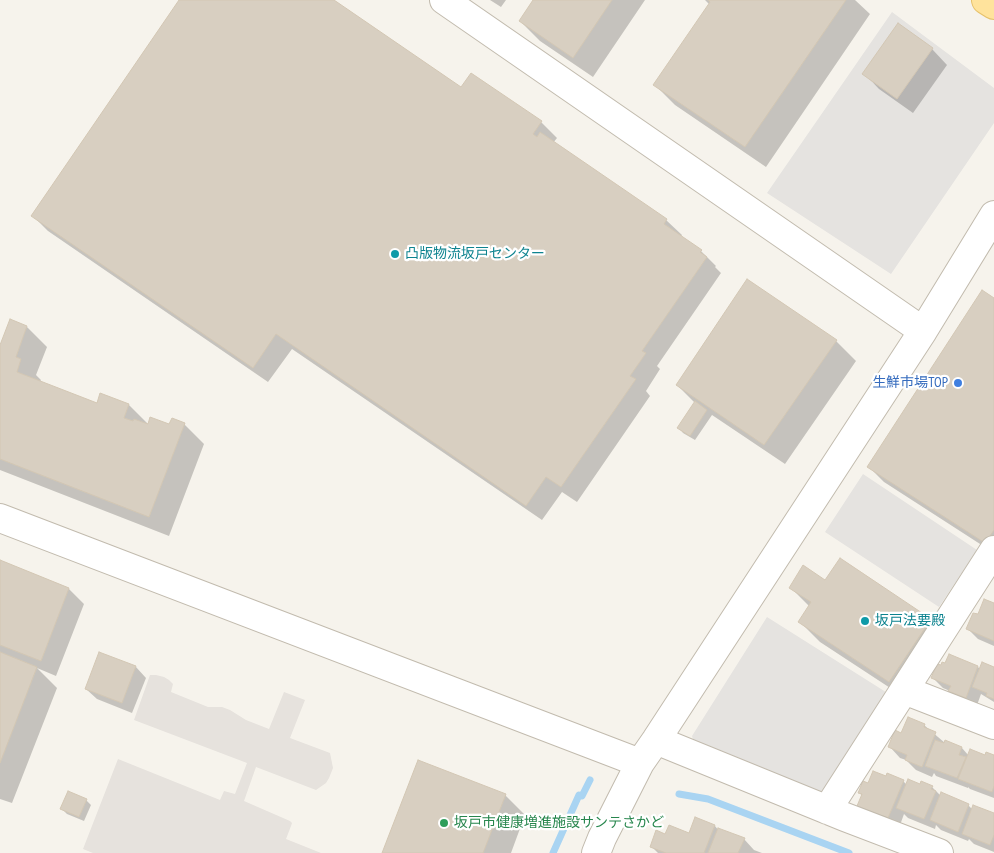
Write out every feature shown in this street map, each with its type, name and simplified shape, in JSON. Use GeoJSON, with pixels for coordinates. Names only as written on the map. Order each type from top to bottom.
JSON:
{"type":"FeatureCollection","features":[{"type":"Feature","properties":{"kind":"main road"},"geometry":{"type":"LineString","coordinates":[[986,0],[994,5]]}},
{"type":"Feature","properties":{"kind":"street"},"geometry":{"type":"LineString","coordinates":[[444,0],[923,331]]}},
{"type":"Feature","properties":{"kind":"street"},"geometry":{"type":"LineString","coordinates":[[596,853],[640,763],[923,331],[994,215]]}},
{"type":"Feature","properties":{"kind":"street"},"geometry":{"type":"LineString","coordinates":[[0,518],[640,763]]}},
{"type":"Feature","properties":{"kind":"street"},"geometry":{"type":"LineString","coordinates":[[827,810],[904,690],[989,565]]}},
{"type":"Feature","properties":{"kind":"street"},"geometry":{"type":"LineString","coordinates":[[904,690],[994,725]]}},
{"type":"Feature","properties":{"kind":"street"},"geometry":{"type":"LineString","coordinates":[[656,740],[827,810],[939,853]]}},
{"type":"Feature","properties":{"kind":"shaded area"},"geometry":{"type":"Polygon","coordinates":[[[892,12],[994,88],[994,123],[891,274],[767,193],[892,12]]]}},
{"type":"Feature","properties":{"kind":"shaded area"},"geometry":{"type":"Polygon","coordinates":[[[863,474],[977,550],[939,607],[825,532],[863,474]]]}},
{"type":"Feature","properties":{"kind":"shaded area"},"geometry":{"type":"Polygon","coordinates":[[[767,617],[889,694],[827,790],[815,793],[695,746],[692,736],[767,617]]]}},
{"type":"Feature","properties":{"kind":"shaded area"},"geometry":{"type":"Polygon","coordinates":[[[150,675],[164,677],[169,680],[173,684],[171,692],[208,707],[222,707],[230,710],[246,720],[269,729],[284,692],[305,700],[290,738],[330,753],[333,768],[326,783],[316,790],[256,767],[244,801],[290,821],[292,823],[286,839],[321,853],[93,853],[83,849],[118,759],[220,800],[224,791],[235,794],[247,763],[134,720],[150,675]]]}},
{"type":"Feature","properties":{"kind":"building","name":"凸版物流坂戸センター"},"geometry":{"type":"Polygon","coordinates":[[[179,0],[334,0],[461,87],[471,73],[542,121],[533,134],[537,137],[540,132],[667,219],[664,224],[702,250],[700,252],[707,257],[642,351],[646,353],[630,376],[636,379],[561,487],[546,477],[526,506],[276,334],[253,368],[31,216],[179,0]]]}},
{"type":"Feature","properties":{"kind":"building"},"geometry":{"type":"Polygon","coordinates":[[[533,0],[612,0],[573,58],[519,21],[533,0]]]}},
{"type":"Feature","properties":{"kind":"building"},"geometry":{"type":"Polygon","coordinates":[[[708,0],[846,0],[745,147],[653,85],[710,2],[708,0]]]}},
{"type":"Feature","properties":{"kind":"building"},"geometry":{"type":"Polygon","coordinates":[[[898,23],[933,48],[897,99],[862,74],[898,23]]]}},
{"type":"Feature","properties":{"kind":"building"},"geometry":{"type":"Polygon","coordinates":[[[747,279],[837,340],[764,445],[676,385],[747,279]]]}},
{"type":"Feature","properties":{"kind":"building","name":"生鮮市場TOP"},"geometry":{"type":"Polygon","coordinates":[[[982,290],[994,298],[994,530],[985,543],[867,467],[982,290]]]}},
{"type":"Feature","properties":{"kind":"building"},"geometry":{"type":"Polygon","coordinates":[[[10,319],[27,326],[16,357],[21,359],[17,372],[97,403],[100,393],[129,404],[124,418],[133,421],[134,419],[148,424],[150,417],[169,424],[172,418],[185,423],[149,517],[0,459],[0,345],[10,319]]]}},
{"type":"Feature","properties":{"kind":"building"},"geometry":{"type":"Polygon","coordinates":[[[695,401],[707,410],[690,436],[677,428],[695,401]]]}},
{"type":"Feature","properties":{"kind":"building","name":"坂戸法要殿"},"geometry":{"type":"Polygon","coordinates":[[[840,558],[931,619],[889,682],[798,622],[811,602],[789,588],[803,565],[825,580],[840,558]]]}},
{"type":"Feature","properties":{"kind":"building"},"geometry":{"type":"Polygon","coordinates":[[[0,560],[69,588],[41,661],[0,645],[0,560]]]}},
{"type":"Feature","properties":{"kind":"building"},"geometry":{"type":"Polygon","coordinates":[[[984,599],[994,603],[994,641],[966,629],[973,613],[978,614],[984,599]]]}},
{"type":"Feature","properties":{"kind":"building"},"geometry":{"type":"Polygon","coordinates":[[[0,652],[37,667],[0,763],[0,652]]]}},
{"type":"Feature","properties":{"kind":"building"},"geometry":{"type":"Polygon","coordinates":[[[99,652],[136,666],[122,703],[85,689],[99,652]]]}},
{"type":"Feature","properties":{"kind":"building"},"geometry":{"type":"Polygon","coordinates":[[[949,654],[978,666],[966,698],[948,691],[951,686],[931,678],[937,664],[945,663],[949,654]]]}},
{"type":"Feature","properties":{"kind":"building"},"geometry":{"type":"Polygon","coordinates":[[[982,662],[994,667],[994,699],[986,696],[987,693],[972,687],[982,662]]]}},
{"type":"Feature","properties":{"kind":"building"},"geometry":{"type":"Polygon","coordinates":[[[908,717],[925,724],[924,727],[936,732],[922,767],[905,760],[907,755],[888,747],[895,730],[901,733],[908,717]]]}},
{"type":"Feature","properties":{"kind":"building"},"geometry":{"type":"Polygon","coordinates":[[[935,740],[944,743],[945,740],[962,747],[959,755],[966,757],[957,778],[925,766],[935,740]]]}},
{"type":"Feature","properties":{"kind":"building"},"geometry":{"type":"Polygon","coordinates":[[[970,749],[985,755],[986,752],[994,755],[994,786],[992,792],[958,779],[970,749]]]}},
{"type":"Feature","properties":{"kind":"building","name":"坂戸市健康増進施設サンテさかど"},"geometry":{"type":"Polygon","coordinates":[[[418,760],[506,794],[483,853],[382,853],[418,760]]]}},
{"type":"Feature","properties":{"kind":"building"},"geometry":{"type":"Polygon","coordinates":[[[873,771],[886,776],[887,773],[904,780],[888,818],[857,806],[862,794],[858,793],[863,781],[868,783],[873,771]]]}},
{"type":"Feature","properties":{"kind":"building"},"geometry":{"type":"Polygon","coordinates":[[[908,779],[920,784],[921,781],[933,786],[931,789],[936,791],[924,819],[896,808],[908,779]]]}},
{"type":"Feature","properties":{"kind":"building"},"geometry":{"type":"Polygon","coordinates":[[[68,791],[87,799],[79,817],[60,809],[68,791]]]}},
{"type":"Feature","properties":{"kind":"building"},"geometry":{"type":"Polygon","coordinates":[[[941,792],[969,804],[958,832],[930,820],[941,792]]]}},
{"type":"Feature","properties":{"kind":"building"},"geometry":{"type":"Polygon","coordinates":[[[973,805],[994,813],[994,835],[990,845],[962,834],[973,805]]]}},
{"type":"Feature","properties":{"kind":"building"},"geometry":{"type":"Polygon","coordinates":[[[695,817],[715,825],[704,853],[666,853],[650,847],[656,830],[665,834],[669,825],[689,833],[695,817]]]}},
{"type":"Feature","properties":{"kind":"building"},"geometry":{"type":"Polygon","coordinates":[[[718,828],[745,838],[738,853],[708,853],[718,828]]]}},
{"type":"Feature","properties":{"kind":"waterway"},"geometry":{"type":"LineString","coordinates":[[553,853],[579,795],[582,796],[590,780]]}},
{"type":"Feature","properties":{"kind":"waterway"},"geometry":{"type":"LineString","coordinates":[[679,794],[708,799],[849,853]]}},
{"type":"Feature","properties":{"kind":"place","name":"凸版物流坂戸センター"},"geometry":{"type":"Point","coordinates":[395,254]}},
{"type":"Feature","properties":{"kind":"place","name":"生鮮市場TOP"},"geometry":{"type":"Point","coordinates":[958,383]}},
{"type":"Feature","properties":{"kind":"place","name":"坂戸法要殿"},"geometry":{"type":"Point","coordinates":[865,621]}},
{"type":"Feature","properties":{"kind":"place","name":"坂戸市健康増進施設サンテさかど"},"geometry":{"type":"Point","coordinates":[444,823]}}]}
